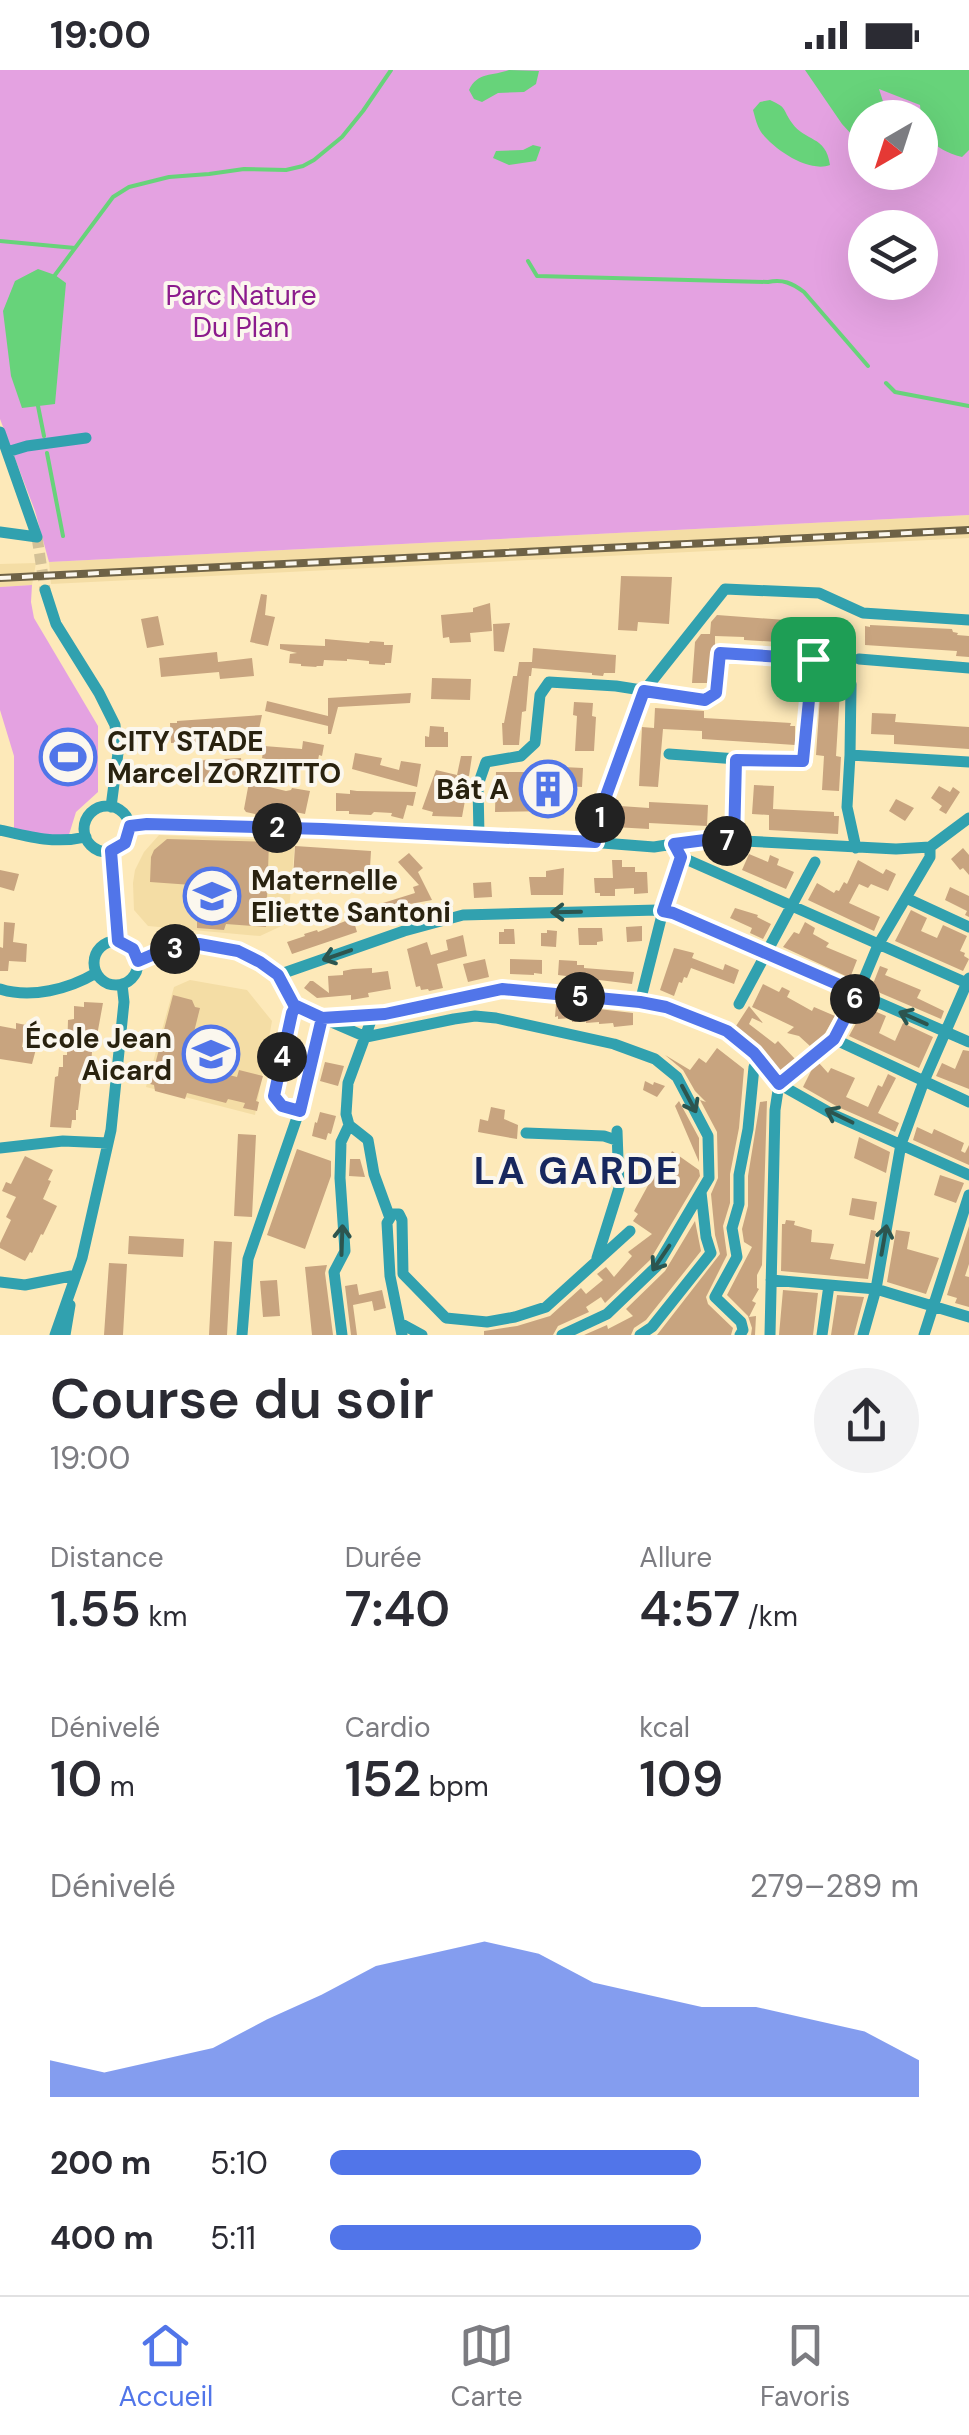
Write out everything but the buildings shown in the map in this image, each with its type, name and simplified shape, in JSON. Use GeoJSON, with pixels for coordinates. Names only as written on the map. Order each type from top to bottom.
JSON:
{"type":"FeatureCollection","features":[{"type":"Feature","properties":{"kind":"street"},"geometry":{"type":"LineString","coordinates":[[0,432],[37,537],[0,532]]}},
{"type":"Feature","properties":{"kind":"street"},"geometry":{"type":"LineString","coordinates":[[7,452],[86,438]]}},
{"type":"Feature","properties":{"kind":"street"},"geometry":{"type":"LineString","coordinates":[[595,842],[602,807],[644,691],[725,590],[819,594],[864,612],[969,620]]}},
{"type":"Feature","properties":{"kind":"street"},"geometry":{"type":"LineString","coordinates":[[46,592],[56,624],[115,724],[118,752],[112,807]]}},
{"type":"Feature","properties":{"kind":"street"},"geometry":{"type":"LineString","coordinates":[[480,836],[478,785],[486,762],[521,756],[535,743],[540,695],[549,682],[616,686],[705,700],[716,693],[720,653],[813,659],[803,761],[670,754]]}},
{"type":"Feature","properties":{"kind":"street"},"geometry":{"type":"LineString","coordinates":[[859,660],[969,668]]}},
{"type":"Feature","properties":{"kind":"street"},"geometry":{"type":"LineString","coordinates":[[851,684],[847,807],[856,848]]}},
{"type":"Feature","properties":{"kind":"street"},"geometry":{"type":"LineString","coordinates":[[850,754],[969,762]]}},
{"type":"Feature","properties":{"kind":"street"},"geometry":{"type":"LineString","coordinates":[[734,842],[736,760]]}},
{"type":"Feature","properties":{"kind":"street"},"geometry":{"type":"LineString","coordinates":[[112,807],[126,816],[130,826],[125,843],[111,851],[98,850],[86,837],[85,825],[90,814],[100,808],[112,807]]}},
{"type":"Feature","properties":{"kind":"street"},"geometry":{"type":"LineString","coordinates":[[130,826],[480,836],[654,847],[705,840],[896,850],[930,846],[969,818]]}},
{"type":"Feature","properties":{"kind":"street"},"geometry":{"type":"LineString","coordinates":[[0,830],[52,840],[86,837]]}},
{"type":"Feature","properties":{"kind":"street"},"geometry":{"type":"LineString","coordinates":[[674,844],[681,857],[968,982],[901,1144],[876,1289],[863,1335]]}},
{"type":"Feature","properties":{"kind":"street"},"geometry":{"type":"LineString","coordinates":[[770,1335],[775,1110],[779,1088],[834,1039],[878,944],[930,857],[930,846]]}},
{"type":"Feature","properties":{"kind":"street"},"geometry":{"type":"LineString","coordinates":[[111,851],[118,941]]}},
{"type":"Feature","properties":{"kind":"street"},"geometry":{"type":"LineString","coordinates":[[640,1002],[681,857]]}},
{"type":"Feature","properties":{"kind":"street"},"geometry":{"type":"LineString","coordinates":[[739,1004],[816,862]]}},
{"type":"Feature","properties":{"kind":"street"},"geometry":{"type":"LineString","coordinates":[[906,898],[969,927]]}},
{"type":"Feature","properties":{"kind":"street"},"geometry":{"type":"LineString","coordinates":[[278,975],[404,931],[464,915],[663,911],[969,1042]]}},
{"type":"Feature","properties":{"kind":"street"},"geometry":{"type":"LineString","coordinates":[[118,941],[133,949],[138,961],[136,973],[122,984],[105,982],[96,973],[94,961],[99,950],[118,941]]}},
{"type":"Feature","properties":{"kind":"street"},"geometry":{"type":"LineString","coordinates":[[138,961],[159,952],[199,944],[238,951],[278,975],[296,1006],[366,1037],[476,1016],[496,1018],[614,1044],[655,1060],[677,1077],[708,1136],[709,1178],[657,1266],[607,1314],[562,1335]]}},
{"type":"Feature","properties":{"kind":"street"},"geometry":{"type":"LineString","coordinates":[[0,989],[12,993],[58,990],[96,973]]}},
{"type":"Feature","properties":{"kind":"street"},"geometry":{"type":"LineString","coordinates":[[66,1335],[108,1143],[124,1002],[122,984]]}},
{"type":"Feature","properties":{"kind":"street"},"geometry":{"type":"LineString","coordinates":[[322,1018],[385,1014],[502,989],[640,1002],[666,1007],[727,1031],[754,1053],[779,1088]]}},
{"type":"Feature","properties":{"kind":"street"},"geometry":{"type":"LineString","coordinates":[[296,1006],[274,1096],[282,1106],[300,1111]]}},
{"type":"Feature","properties":{"kind":"street"},"geometry":{"type":"LineString","coordinates":[[342,1335],[334,1272],[345,1251],[342,1142],[348,1126],[348,1083],[373,1015]]}},
{"type":"Feature","properties":{"kind":"street"},"geometry":{"type":"LineString","coordinates":[[242,1335],[248,1259],[300,1111],[322,1018]]}},
{"type":"Feature","properties":{"kind":"street"},"geometry":{"type":"LineString","coordinates":[[834,1039],[969,1102]]}},
{"type":"Feature","properties":{"kind":"street"},"geometry":{"type":"LineString","coordinates":[[740,1335],[741,1322],[715,1297],[737,1257],[732,1228],[754,1068],[779,1088],[969,1174]]}},
{"type":"Feature","properties":{"kind":"street"},"geometry":{"type":"LineString","coordinates":[[348,1126],[368,1140],[374,1174],[390,1218]]}},
{"type":"Feature","properties":{"kind":"street"},"geometry":{"type":"LineString","coordinates":[[526,1134],[616,1136],[619,1188],[596,1262]]}},
{"type":"Feature","properties":{"kind":"street"},"geometry":{"type":"LineString","coordinates":[[0,1148],[63,1140],[108,1143]]}},
{"type":"Feature","properties":{"kind":"street"},"geometry":{"type":"LineString","coordinates":[[640,1335],[662,1315],[711,1253],[701,1191]]}},
{"type":"Feature","properties":{"kind":"street"},"geometry":{"type":"LineString","coordinates":[[924,1335],[969,1195]]}},
{"type":"Feature","properties":{"kind":"street"},"geometry":{"type":"LineString","coordinates":[[422,1335],[401,1329],[390,1276],[387,1223],[391,1214],[399,1214],[402,1220],[403,1274],[446,1318],[487,1322],[546,1307],[630,1232]]}},
{"type":"Feature","properties":{"kind":"street"},"geometry":{"type":"LineString","coordinates":[[0,1282],[26,1286],[75,1280]]}},
{"type":"Feature","properties":{"kind":"street"},"geometry":{"type":"LineString","coordinates":[[56,1335],[75,1280]]}},
{"type":"Feature","properties":{"kind":"street"},"geometry":{"type":"LineString","coordinates":[[771,1280],[876,1289],[969,1317]]}},
{"type":"Feature","properties":{"kind":"street"},"geometry":{"type":"LineString","coordinates":[[822,1335],[829,1285]]}},
{"type":"Feature","properties":{"kind":"shaded area"},"geometry":{"type":"Polygon","coordinates":[[[509,70],[539,71],[536,84],[524,92],[498,93],[482,102],[474,99],[469,90],[476,80],[509,70]]]}},
{"type":"Feature","properties":{"kind":"shaded area"},"geometry":{"type":"Polygon","coordinates":[[[805,70],[969,70],[969,150],[962,157],[938,146],[938,100],[907,100],[879,89],[883,100],[848,100],[848,131],[805,70]]]}},
{"type":"Feature","properties":{"kind":"shaded area"},"geometry":{"type":"Polygon","coordinates":[[[770,100],[782,107],[797,129],[824,148],[830,165],[802,163],[767,139],[753,110],[760,102],[770,100]]]}},
{"type":"Feature","properties":{"kind":"shaded area"},"geometry":{"type":"Polygon","coordinates":[[[533,145],[541,147],[536,161],[509,165],[493,158],[496,151],[523,150],[533,145]]]}},
{"type":"Feature","properties":{"kind":"shaded area"},"geometry":{"type":"Polygon","coordinates":[[[38,269],[66,283],[55,404],[22,408],[11,376],[3,311],[15,281],[38,269]]]}},
{"type":"Feature","properties":{"kind":"shaded area"},"geometry":{"type":"Polygon","coordinates":[[[969,515],[969,538],[51,584],[49,562],[969,515]]]}},
{"type":"Feature","properties":{"kind":"shaded area"},"geometry":{"type":"Polygon","coordinates":[[[36,563],[32,585],[0,587],[0,564],[36,563]]]}},
{"type":"Feature","properties":{"kind":"shaded area","name":"Maternelle Eliette Santoni"},"geometry":{"type":"Polygon","coordinates":[[[159,835],[295,841],[288,923],[260,936],[148,926],[134,910],[133,883],[144,852],[159,835]]]}},
{"type":"Feature","properties":{"kind":"shaded area","name":"École Jean Aicard"},"geometry":{"type":"Polygon","coordinates":[[[190,980],[247,990],[272,1021],[255,1115],[146,1087],[174,987],[190,980]]]}},
{"type":"Feature","properties":{"kind":"green space","name":"Parc Nature Du Plan"},"geometry":{"type":"Polygon","coordinates":[[[0,70],[969,70],[969,515],[49,562],[35,511],[0,419],[0,70]]]}},
{"type":"Feature","properties":{"kind":"green space"},"geometry":{"type":"Polygon","coordinates":[[[32,585],[34,618],[98,726],[98,792],[76,812],[67,841],[14,833],[14,756],[0,710],[0,587],[32,585]]]}},
{"type":"Feature","properties":{"kind":"waterway"},"geometry":{"type":"LineString","coordinates":[[55,275],[113,197],[129,187],[169,177],[244,169],[286,170],[314,160],[342,137],[391,70]]}},
{"type":"Feature","properties":{"kind":"waterway"},"geometry":{"type":"LineString","coordinates":[[0,241],[75,248]]}},
{"type":"Feature","properties":{"kind":"waterway"},"geometry":{"type":"LineString","coordinates":[[528,261],[537,276],[787,282],[804,292],[868,366]]}},
{"type":"Feature","properties":{"kind":"waterway"},"geometry":{"type":"LineString","coordinates":[[886,383],[895,392],[969,406]]}},
{"type":"Feature","properties":{"kind":"waterway"},"geometry":{"type":"LineString","coordinates":[[38,406],[44,436]]}},
{"type":"Feature","properties":{"kind":"waterway"},"geometry":{"type":"LineString","coordinates":[[47,453],[63,536]]}},
{"type":"Feature","properties":{"kind":"tunnel"},"geometry":{"type":"LineString","coordinates":[[37,537],[45,590]]}},
{"type":"Feature","properties":{"kind":"railway"},"geometry":{"type":"LineString","coordinates":[[0,578],[969,530]]}},
{"type":"Feature","properties":{"kind":"place","name":"CITY STADE Marcel ZORZITTO"},"geometry":{"type":"Point","coordinates":[68,757]}},
{"type":"Feature","properties":{"kind":"place","name":"Bât A"},"geometry":{"type":"Point","coordinates":[548,789]}},
{"type":"Feature","properties":{"kind":"place","name":"Maternelle Eliette Santoni"},"geometry":{"type":"Point","coordinates":[212,896]}},
{"type":"Feature","properties":{"kind":"place","name":"École Jean Aicard"},"geometry":{"type":"Point","coordinates":[211,1054]}},
{"type":"Feature","properties":{"kind":"district","name":"LA GARDE"},"geometry":{"type":"Point","coordinates":[577,1171]}},
{"type":"Feature","properties":{"kind":"route"},"geometry":{"type":"LineString","coordinates":[[813,659],[720,653],[716,693],[705,700],[644,691],[602,807],[595,842],[323,829],[130,826],[125,843],[111,851],[118,941],[133,949],[138,961],[159,952],[199,944],[238,951],[278,975],[294,1005],[322,1018],[300,1111],[282,1106],[274,1096],[296,1006],[322,1018],[385,1014],[502,989],[666,1007],[727,1031],[754,1053],[779,1084],[834,1039],[858,993],[663,911],[681,857],[674,844],[734,842],[736,760],[803,761],[813,659]]}}]}
